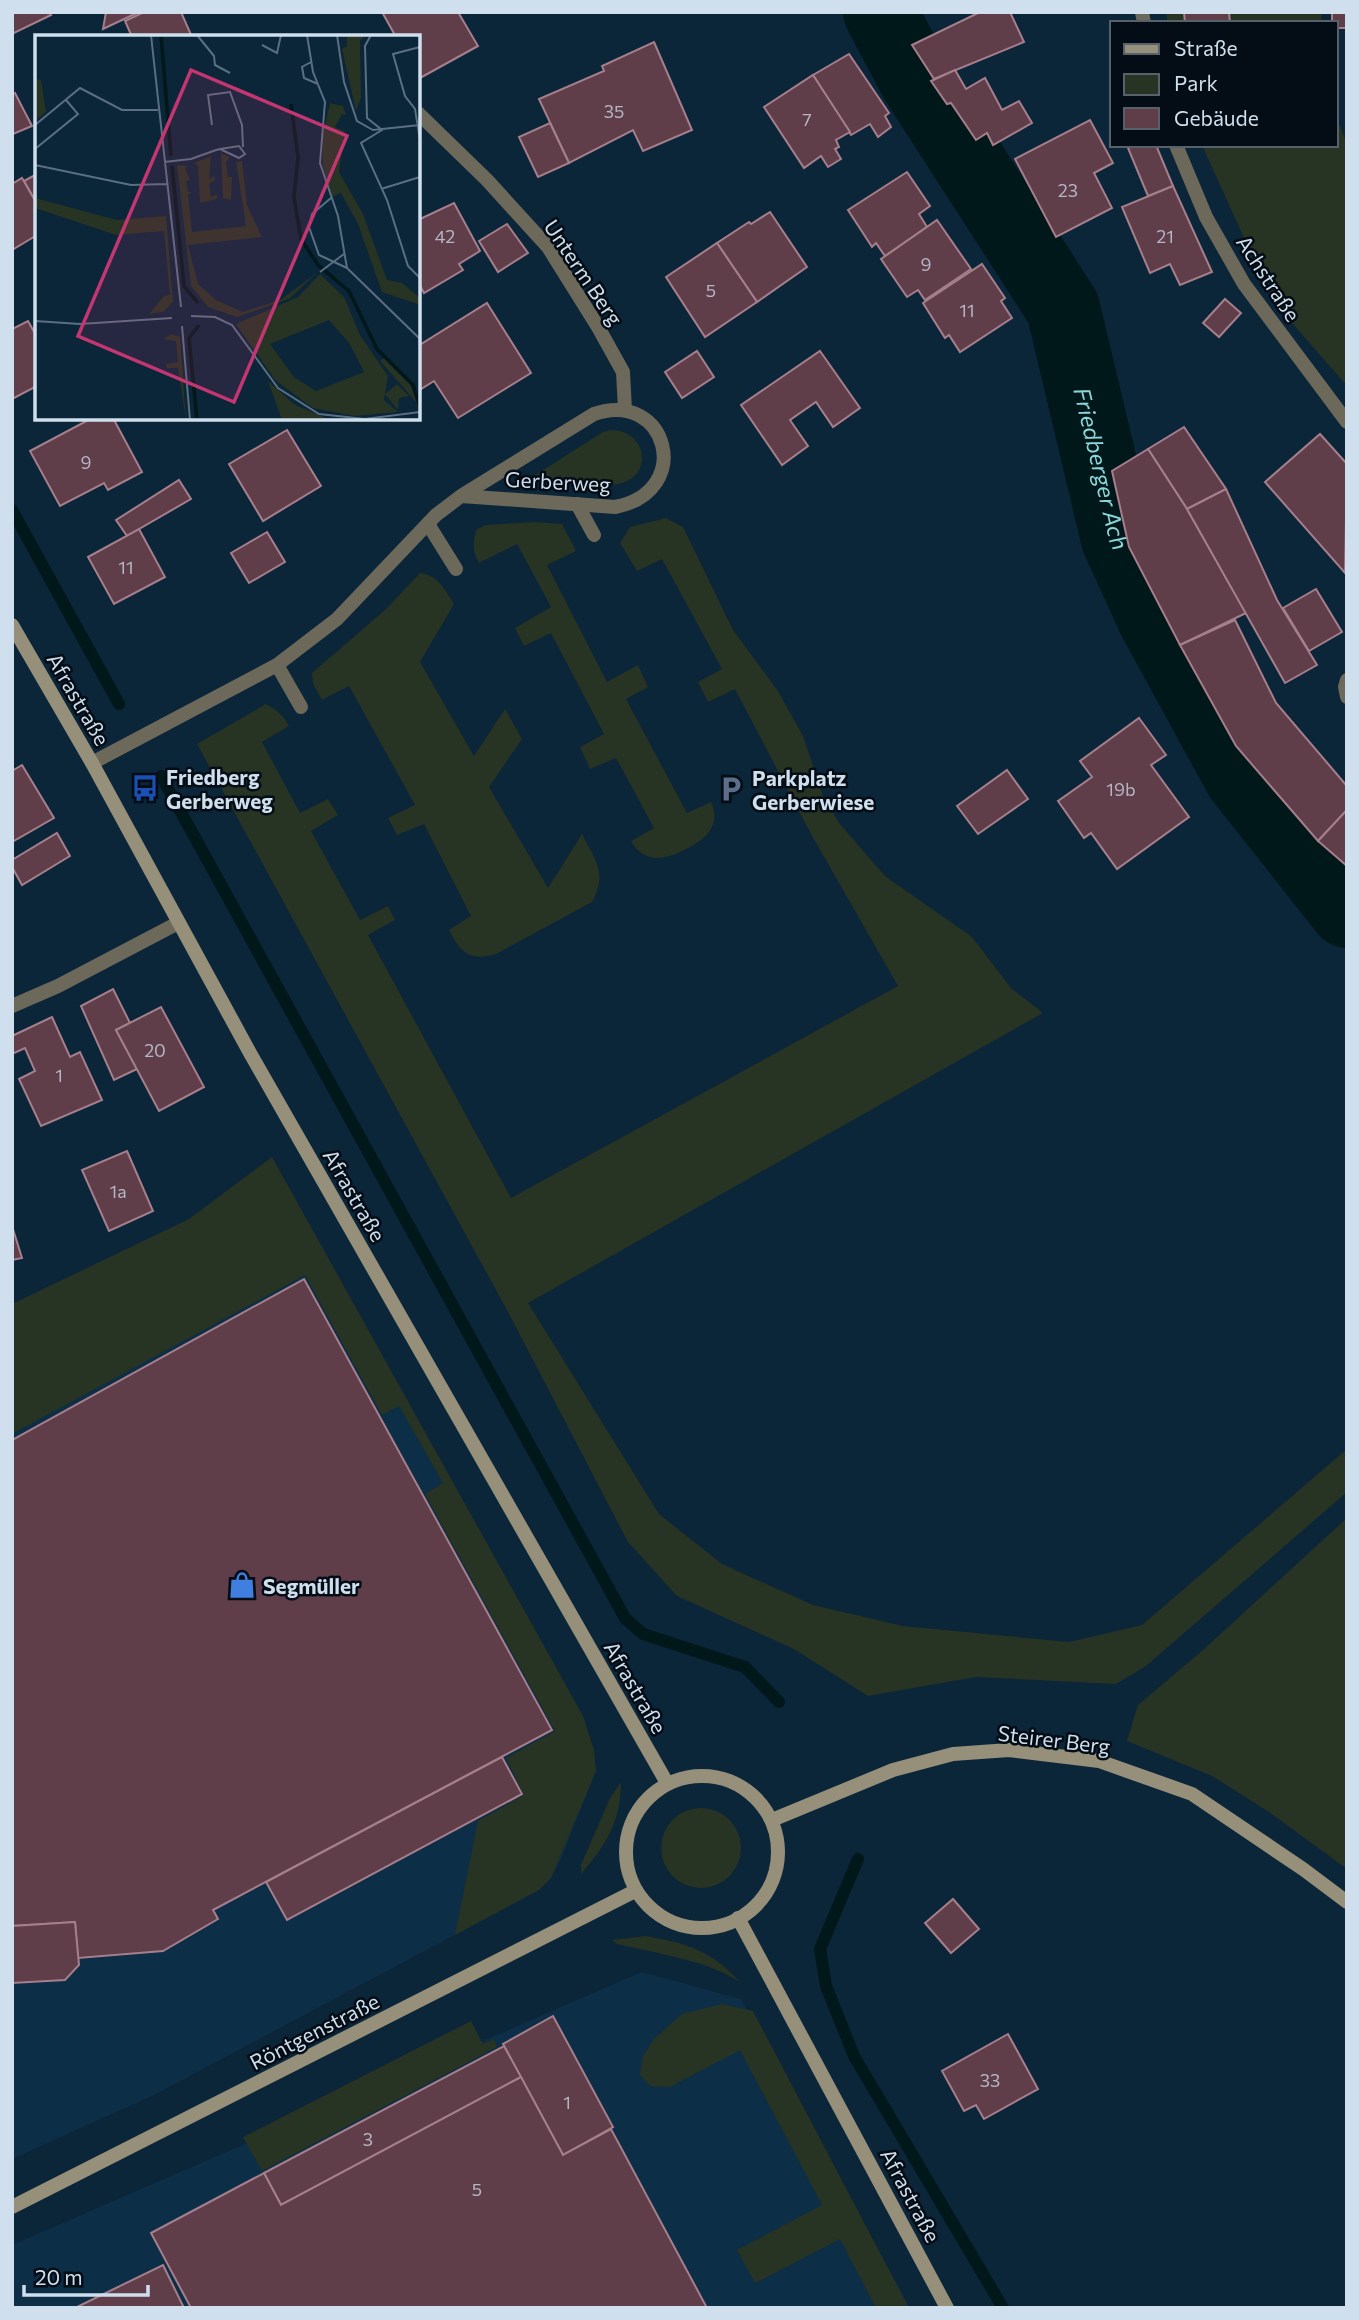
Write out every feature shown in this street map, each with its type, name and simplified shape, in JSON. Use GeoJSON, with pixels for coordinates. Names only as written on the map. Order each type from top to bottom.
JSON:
{"type":"FeatureCollection","features":[{"type":"Feature","properties":{"kind":"street","name":"Unterm Berg"},"geometry":{"type":"LineString","coordinates":[[420,115],[487,180],[548,247],[623,372],[625,410]]}},
{"type":"Feature","properties":{"kind":"street","name":"Achstraße"},"geometry":{"type":"LineString","coordinates":[[1177,147],[1206,217],[1244,284],[1347,422]]}},
{"type":"Feature","properties":{"kind":"street","name":"Gerberweg"},"geometry":{"type":"LineString","coordinates":[[92,763],[277,665],[337,619],[428,524],[461,496],[594,414],[609,409],[640,415],[652,426],[660,439],[664,454],[660,476],[645,496],[631,504],[615,507],[461,496]]}},
{"type":"Feature","properties":{"kind":"street"},"geometry":{"type":"LineString","coordinates":[[577,504],[594,535]]}},
{"type":"Feature","properties":{"kind":"street"},"geometry":{"type":"LineString","coordinates":[[428,524],[456,569]]}},
{"type":"Feature","properties":{"kind":"street","name":"Afrastraße"},"geometry":{"type":"LineString","coordinates":[[12,625],[92,763],[178,923],[667,1783]]}},
{"type":"Feature","properties":{"kind":"street"},"geometry":{"type":"LineString","coordinates":[[277,665],[301,707]]}},
{"type":"Feature","properties":{"kind":"street"},"geometry":{"type":"LineString","coordinates":[[1347,680],[1347,697]]}},
{"type":"Feature","properties":{"kind":"street"},"geometry":{"type":"LineString","coordinates":[[12,1006],[58,986],[178,923]]}},
{"type":"Feature","properties":{"kind":"street","name":"Steirer Berg"},"geometry":{"type":"LineString","coordinates":[[772,1821],[893,1770],[953,1754],[1009,1750],[1100,1761],[1192,1794],[1347,1902]]}},
{"type":"Feature","properties":{"kind":"street"},"geometry":{"type":"LineString","coordinates":[[691,1776],[716,1776],[739,1784],[759,1800],[772,1821],[778,1845],[776,1869],[767,1892],[750,1911],[730,1923],[705,1929],[679,1925],[656,1913],[635,1891],[627,1871],[625,1846],[632,1820],[647,1798],[667,1783],[691,1776]]}},
{"type":"Feature","properties":{"kind":"street","name":"Röntgenstraße"},"geometry":{"type":"LineString","coordinates":[[12,2207],[635,1891]]}},
{"type":"Feature","properties":{"kind":"street","name":"Afrastraße"},"geometry":{"type":"LineString","coordinates":[[738,1918],[947,2308]]}},
{"type":"Feature","properties":{"kind":"shaded area","name":"Segmüller"},"geometry":{"type":"Polygon","coordinates":[[[272,1157],[583,1716],[594,1750],[596,1771],[561,1859],[551,1878],[539,1890],[154,2095],[12,2159],[12,1304],[189,1219],[272,1157]]]}},
{"type":"Feature","properties":{"kind":"shaded area"},"geometry":{"type":"Polygon","coordinates":[[[642,1972],[741,1999],[910,2308],[12,2308],[12,2245],[642,1972]]]}},
{"type":"Feature","properties":{"kind":"green space"},"geometry":{"type":"Polygon","coordinates":[[[1166,12],[1322,12],[1321,21],[1168,21],[1166,12]]]}},
{"type":"Feature","properties":{"kind":"green space"},"geometry":{"type":"Polygon","coordinates":[[[1338,121],[1347,144],[1347,386],[1272,300],[1203,147],[1338,147],[1338,121]]]}},
{"type":"Feature","properties":{"kind":"green space"},"geometry":{"type":"Polygon","coordinates":[[[611,430],[632,437],[642,453],[639,471],[632,478],[622,483],[603,485],[529,479],[603,432],[611,430]]]}},
{"type":"Feature","properties":{"kind":"green space"},"geometry":{"type":"Polygon","coordinates":[[[666,518],[683,527],[733,630],[778,691],[803,736],[823,796],[839,823],[885,876],[972,937],[1011,988],[1043,1013],[528,1303],[659,1514],[722,1564],[813,1605],[903,1626],[1069,1642],[1142,1625],[1347,1449],[1347,1492],[1146,1666],[1116,1684],[976,1677],[868,1696],[794,1649],[677,1596],[628,1542],[508,1312],[197,744],[266,704],[277,711],[289,726],[262,742],[300,813],[328,799],[338,815],[311,831],[360,920],[388,906],[395,920],[368,935],[511,1198],[898,986],[811,834],[735,689],[708,702],[698,682],[722,669],[662,559],[637,571],[620,543],[630,527],[666,518]]]}},
{"type":"Feature","properties":{"kind":"green space"},"geometry":{"type":"Polygon","coordinates":[[[535,522],[562,524],[576,551],[547,565],[607,682],[638,665],[648,687],[626,699],[687,813],[711,802],[714,821],[707,835],[682,851],[658,858],[643,854],[637,849],[631,841],[654,828],[616,758],[590,769],[580,747],[604,734],[551,633],[524,646],[515,628],[551,607],[517,544],[479,563],[475,555],[476,530],[485,525],[535,522]]]}},
{"type":"Feature","properties":{"kind":"green space"},"geometry":{"type":"Polygon","coordinates":[[[420,573],[436,580],[454,604],[420,662],[474,756],[505,709],[522,739],[489,787],[548,888],[582,834],[598,867],[599,883],[592,902],[496,954],[487,956],[479,957],[467,953],[457,944],[449,930],[471,916],[424,824],[397,835],[388,818],[415,805],[349,686],[322,700],[313,684],[312,673],[386,609],[420,573]]]}},
{"type":"Feature","properties":{"kind":"green space"},"geometry":{"type":"Polygon","coordinates":[[[272,1157],[583,1716],[594,1750],[596,1771],[551,1878],[539,1890],[455,1935],[478,1821],[524,1795],[506,1758],[555,1731],[425,1494],[443,1483],[399,1406],[382,1415],[305,1275],[12,1434],[12,1304],[189,1219],[272,1157]]]}},
{"type":"Feature","properties":{"kind":"green space"},"geometry":{"type":"Polygon","coordinates":[[[1347,1518],[1347,1869],[1269,1812],[1212,1776],[1127,1741],[1138,1705],[1203,1650],[1347,1518]]]}},
{"type":"Feature","properties":{"kind":"green space"},"geometry":{"type":"Polygon","coordinates":[[[621,1782],[615,1821],[598,1853],[581,1874],[581,1865],[610,1798],[621,1782]]]}},
{"type":"Feature","properties":{"kind":"green space"},"geometry":{"type":"Polygon","coordinates":[[[693,1808],[709,1808],[730,1819],[741,1840],[741,1856],[730,1877],[709,1888],[693,1888],[679,1882],[667,1870],[661,1856],[661,1840],[667,1826],[679,1814],[693,1808]]]}},
{"type":"Feature","properties":{"kind":"green space"},"geometry":{"type":"Polygon","coordinates":[[[646,1936],[698,1950],[719,1963],[741,1983],[699,1963],[617,1944],[612,1940],[646,1936]]]}},
{"type":"Feature","properties":{"kind":"green space"},"geometry":{"type":"Polygon","coordinates":[[[722,2004],[753,2011],[909,2308],[876,2308],[840,2239],[755,2283],[737,2250],[822,2205],[740,2050],[670,2087],[650,2086],[640,2075],[643,2056],[654,2039],[682,2014],[722,2004]]]}},
{"type":"Feature","properties":{"kind":"green space"},"geometry":{"type":"Polygon","coordinates":[[[471,2021],[483,2044],[494,2039],[497,2047],[262,2171],[243,2137],[471,2021]]]}},
{"type":"Feature","properties":{"kind":"building"},"geometry":{"type":"Polygon","coordinates":[[[12,12],[49,12],[51,15],[12,34],[12,12]]]}},
{"type":"Feature","properties":{"kind":"building"},"geometry":{"type":"Polygon","coordinates":[[[106,12],[139,12],[103,29],[106,12]]]}},
{"type":"Feature","properties":{"kind":"building"},"geometry":{"type":"Polygon","coordinates":[[[144,12],[181,12],[191,35],[131,35],[125,21],[144,12]]]}},
{"type":"Feature","properties":{"kind":"building"},"geometry":{"type":"Polygon","coordinates":[[[382,12],[458,12],[478,46],[420,78],[420,35],[395,35],[382,12]]]}},
{"type":"Feature","properties":{"kind":"building"},"geometry":{"type":"Polygon","coordinates":[[[980,12],[1010,12],[1024,42],[934,79],[912,45],[980,12]]]}},
{"type":"Feature","properties":{"kind":"building"},"geometry":{"type":"Polygon","coordinates":[[[1184,12],[1229,12],[1230,21],[1185,21],[1184,12]]]}},
{"type":"Feature","properties":{"kind":"building"},"geometry":{"type":"Polygon","coordinates":[[[1332,12],[1347,12],[1347,28],[1338,28],[1338,21],[1332,21],[1332,12]]]}},
{"type":"Feature","properties":{"kind":"building"},"geometry":{"type":"Polygon","coordinates":[[[654,42],[692,130],[643,151],[633,130],[569,163],[539,99],[604,71],[602,66],[654,42]]]}},
{"type":"Feature","properties":{"kind":"building"},"geometry":{"type":"Polygon","coordinates":[[[849,54],[889,113],[885,116],[891,127],[878,137],[870,124],[851,135],[813,75],[849,54]]]}},
{"type":"Feature","properties":{"kind":"building"},"geometry":{"type":"Polygon","coordinates":[[[955,70],[966,89],[985,78],[1002,110],[1019,101],[1032,123],[993,145],[987,133],[976,140],[951,103],[947,104],[931,81],[955,70]]]}},
{"type":"Feature","properties":{"kind":"building"},"geometry":{"type":"Polygon","coordinates":[[[813,75],[850,132],[836,140],[839,147],[835,149],[841,159],[828,167],[821,156],[804,168],[764,107],[813,75]]]}},
{"type":"Feature","properties":{"kind":"building"},"geometry":{"type":"Polygon","coordinates":[[[15,93],[32,126],[13,134],[12,94],[15,93]]]}},
{"type":"Feature","properties":{"kind":"building"},"geometry":{"type":"Polygon","coordinates":[[[1090,120],[1113,163],[1094,173],[1112,208],[1056,237],[1015,159],[1090,120]]]}},
{"type":"Feature","properties":{"kind":"building"},"geometry":{"type":"Polygon","coordinates":[[[550,123],[569,163],[538,177],[519,137],[550,123]]]}},
{"type":"Feature","properties":{"kind":"building"},"geometry":{"type":"Polygon","coordinates":[[[1157,147],[1173,186],[1148,196],[1128,148],[1157,147]]]}},
{"type":"Feature","properties":{"kind":"building"},"geometry":{"type":"Polygon","coordinates":[[[907,172],[930,206],[919,214],[927,227],[885,256],[876,243],[872,247],[848,210],[907,172]]]}},
{"type":"Feature","properties":{"kind":"building"},"geometry":{"type":"Polygon","coordinates":[[[35,175],[35,200],[24,181],[35,175]]]}},
{"type":"Feature","properties":{"kind":"building"},"geometry":{"type":"Polygon","coordinates":[[[22,178],[35,201],[35,236],[12,250],[12,184],[22,178]]]}},
{"type":"Feature","properties":{"kind":"building"},"geometry":{"type":"Polygon","coordinates":[[[1173,186],[1212,272],[1180,285],[1170,264],[1150,273],[1122,207],[1173,186]]]}},
{"type":"Feature","properties":{"kind":"building"},"geometry":{"type":"Polygon","coordinates":[[[454,203],[480,251],[459,264],[463,270],[424,293],[420,286],[420,219],[454,203]]]}},
{"type":"Feature","properties":{"kind":"building"},"geometry":{"type":"Polygon","coordinates":[[[770,212],[807,267],[757,302],[717,243],[770,212]]]}},
{"type":"Feature","properties":{"kind":"building"},"geometry":{"type":"Polygon","coordinates":[[[937,220],[971,269],[925,300],[918,290],[907,297],[881,259],[937,220]]]}},
{"type":"Feature","properties":{"kind":"building"},"geometry":{"type":"Polygon","coordinates":[[[507,224],[528,253],[498,272],[479,241],[507,224]]]}},
{"type":"Feature","properties":{"kind":"building"},"geometry":{"type":"Polygon","coordinates":[[[717,243],[757,302],[705,337],[666,277],[717,243]]]}},
{"type":"Feature","properties":{"kind":"building"},"geometry":{"type":"Polygon","coordinates":[[[982,264],[1005,298],[1001,301],[1012,318],[960,352],[949,335],[945,338],[923,303],[982,264]]]}},
{"type":"Feature","properties":{"kind":"building"},"geometry":{"type":"Polygon","coordinates":[[[1225,299],[1241,313],[1219,337],[1203,323],[1225,299]]]}},
{"type":"Feature","properties":{"kind":"building"},"geometry":{"type":"Polygon","coordinates":[[[487,303],[531,373],[458,418],[434,381],[420,390],[420,345],[487,303]]]}},
{"type":"Feature","properties":{"kind":"building"},"geometry":{"type":"Polygon","coordinates":[[[28,321],[35,333],[35,387],[12,399],[12,329],[28,321]]]}},
{"type":"Feature","properties":{"kind":"building"},"geometry":{"type":"Polygon","coordinates":[[[697,351],[714,377],[682,398],[665,372],[697,351]]]}},
{"type":"Feature","properties":{"kind":"building"},"geometry":{"type":"Polygon","coordinates":[[[820,351],[860,408],[833,427],[816,402],[790,420],[808,446],[782,465],[741,405],[820,351]]]}},
{"type":"Feature","properties":{"kind":"building"},"geometry":{"type":"Polygon","coordinates":[[[88,420],[114,420],[142,472],[108,490],[104,483],[60,506],[30,451],[88,420]]]}},
{"type":"Feature","properties":{"kind":"building"},"geometry":{"type":"Polygon","coordinates":[[[1184,427],[1226,489],[1187,509],[1148,449],[1184,427]]]}},
{"type":"Feature","properties":{"kind":"building"},"geometry":{"type":"Polygon","coordinates":[[[287,430],[321,486],[263,521],[229,464],[287,430]]]}},
{"type":"Feature","properties":{"kind":"building"},"geometry":{"type":"Polygon","coordinates":[[[1320,434],[1347,464],[1345,573],[1265,482],[1320,434]]]}},
{"type":"Feature","properties":{"kind":"building"},"geometry":{"type":"Polygon","coordinates":[[[1148,449],[1187,509],[1246,613],[1180,645],[1129,547],[1112,471],[1148,449]]]}},
{"type":"Feature","properties":{"kind":"building"},"geometry":{"type":"Polygon","coordinates":[[[179,480],[191,499],[127,536],[116,520],[179,480]]]}},
{"type":"Feature","properties":{"kind":"building"},"geometry":{"type":"Polygon","coordinates":[[[1226,489],[1277,600],[1317,665],[1285,683],[1187,509],[1226,489]]]}},
{"type":"Feature","properties":{"kind":"building"},"geometry":{"type":"Polygon","coordinates":[[[139,529],[165,577],[114,604],[88,557],[139,529]]]}},
{"type":"Feature","properties":{"kind":"building"},"geometry":{"type":"Polygon","coordinates":[[[267,532],[285,562],[249,583],[231,553],[267,532]]]}},
{"type":"Feature","properties":{"kind":"building"},"geometry":{"type":"Polygon","coordinates":[[[1316,589],[1342,632],[1309,651],[1283,608],[1316,589]]]}},
{"type":"Feature","properties":{"kind":"building"},"geometry":{"type":"Polygon","coordinates":[[[1235,620],[1276,703],[1347,786],[1347,810],[1318,841],[1236,746],[1180,645],[1235,620]]]}},
{"type":"Feature","properties":{"kind":"building"},"geometry":{"type":"Polygon","coordinates":[[[1139,718],[1166,755],[1151,765],[1189,817],[1117,869],[1091,833],[1084,838],[1058,801],[1092,777],[1080,761],[1139,718]]]}},
{"type":"Feature","properties":{"kind":"building"},"geometry":{"type":"Polygon","coordinates":[[[22,765],[54,818],[12,842],[12,771],[22,765]]]}},
{"type":"Feature","properties":{"kind":"building"},"geometry":{"type":"Polygon","coordinates":[[[1007,770],[1028,799],[978,834],[957,806],[1007,770]]]}},
{"type":"Feature","properties":{"kind":"building"},"geometry":{"type":"Polygon","coordinates":[[[1345,812],[1347,814],[1347,866],[1318,841],[1345,812]]]}},
{"type":"Feature","properties":{"kind":"building"},"geometry":{"type":"Polygon","coordinates":[[[57,833],[70,856],[22,885],[12,867],[12,860],[57,833]]]}},
{"type":"Feature","properties":{"kind":"building"},"geometry":{"type":"Polygon","coordinates":[[[113,989],[130,1023],[116,1030],[137,1069],[114,1080],[81,1006],[113,989]]]}},
{"type":"Feature","properties":{"kind":"building"},"geometry":{"type":"Polygon","coordinates":[[[161,1007],[204,1087],[159,1111],[116,1030],[161,1007]]]}},
{"type":"Feature","properties":{"kind":"building"},"geometry":{"type":"Polygon","coordinates":[[[52,1017],[70,1057],[80,1052],[102,1100],[41,1126],[19,1079],[35,1071],[25,1048],[12,1054],[12,1036],[52,1017]]]}},
{"type":"Feature","properties":{"kind":"building"},"geometry":{"type":"Polygon","coordinates":[[[127,1151],[153,1211],[109,1231],[82,1170],[127,1151]]]}},
{"type":"Feature","properties":{"kind":"building"},"geometry":{"type":"Polygon","coordinates":[[[12,1226],[22,1258],[12,1260],[12,1226]]]}},
{"type":"Feature","properties":{"kind":"building","name":"Segmüller"},"geometry":{"type":"Polygon","coordinates":[[[304,1279],[552,1730],[213,1910],[218,1919],[163,1951],[78,1958],[75,1922],[12,1926],[12,1440],[304,1279]]]}},
{"type":"Feature","properties":{"kind":"building"},"geometry":{"type":"Polygon","coordinates":[[[502,1757],[522,1794],[287,1920],[266,1882],[502,1757]]]}},
{"type":"Feature","properties":{"kind":"building"},"geometry":{"type":"Polygon","coordinates":[[[953,1899],[979,1929],[951,1953],[925,1923],[953,1899]]]}},
{"type":"Feature","properties":{"kind":"building"},"geometry":{"type":"Polygon","coordinates":[[[75,1922],[79,1965],[65,1980],[12,1983],[12,1926],[75,1922]]]}},
{"type":"Feature","properties":{"kind":"building"},"geometry":{"type":"Polygon","coordinates":[[[553,2016],[613,2127],[563,2155],[503,2044],[553,2016]]]}},
{"type":"Feature","properties":{"kind":"building"},"geometry":{"type":"Polygon","coordinates":[[[1008,2034],[1038,2089],[984,2119],[976,2105],[964,2111],[942,2071],[1008,2034]]]}},
{"type":"Feature","properties":{"kind":"building"},"geometry":{"type":"Polygon","coordinates":[[[504,2046],[521,2077],[281,2205],[264,2173],[504,2046]]]}},
{"type":"Feature","properties":{"kind":"building"},"geometry":{"type":"Polygon","coordinates":[[[521,2077],[563,2155],[611,2129],[707,2308],[191,2308],[151,2233],[264,2173],[281,2205],[521,2077]]]}},
{"type":"Feature","properties":{"kind":"building"},"geometry":{"type":"Polygon","coordinates":[[[163,2265],[184,2308],[75,2308],[163,2265]]]}},
{"type":"Feature","properties":{"kind":"waterway","name":"Friedberger Ach"},"geometry":{"type":"LineString","coordinates":[[880,12],[916,80],[1063,308],[1118,539],[1154,618],[1241,777],[1347,911]]}},
{"type":"Feature","properties":{"kind":"waterway"},"geometry":{"type":"LineString","coordinates":[[12,510],[119,704]]}},
{"type":"Feature","properties":{"kind":"waterway"},"geometry":{"type":"LineString","coordinates":[[161,776],[625,1618],[643,1634],[745,1667],[779,1702]]}},
{"type":"Feature","properties":{"kind":"waterway"},"geometry":{"type":"LineString","coordinates":[[858,1859],[820,1949],[826,1986],[854,2056],[1003,2308]]}},
{"type":"Feature","properties":{"kind":"place","name":"Friedberg Gerberweg"},"geometry":{"type":"Point","coordinates":[145,788]}},
{"type":"Feature","properties":{"kind":"place","name":"Parkplatz Gerberwiese"},"geometry":{"type":"Point","coordinates":[731,789]}},
{"type":"Feature","properties":{"kind":"place","name":"Segmüller"},"geometry":{"type":"Point","coordinates":[242,1585]}}]}
